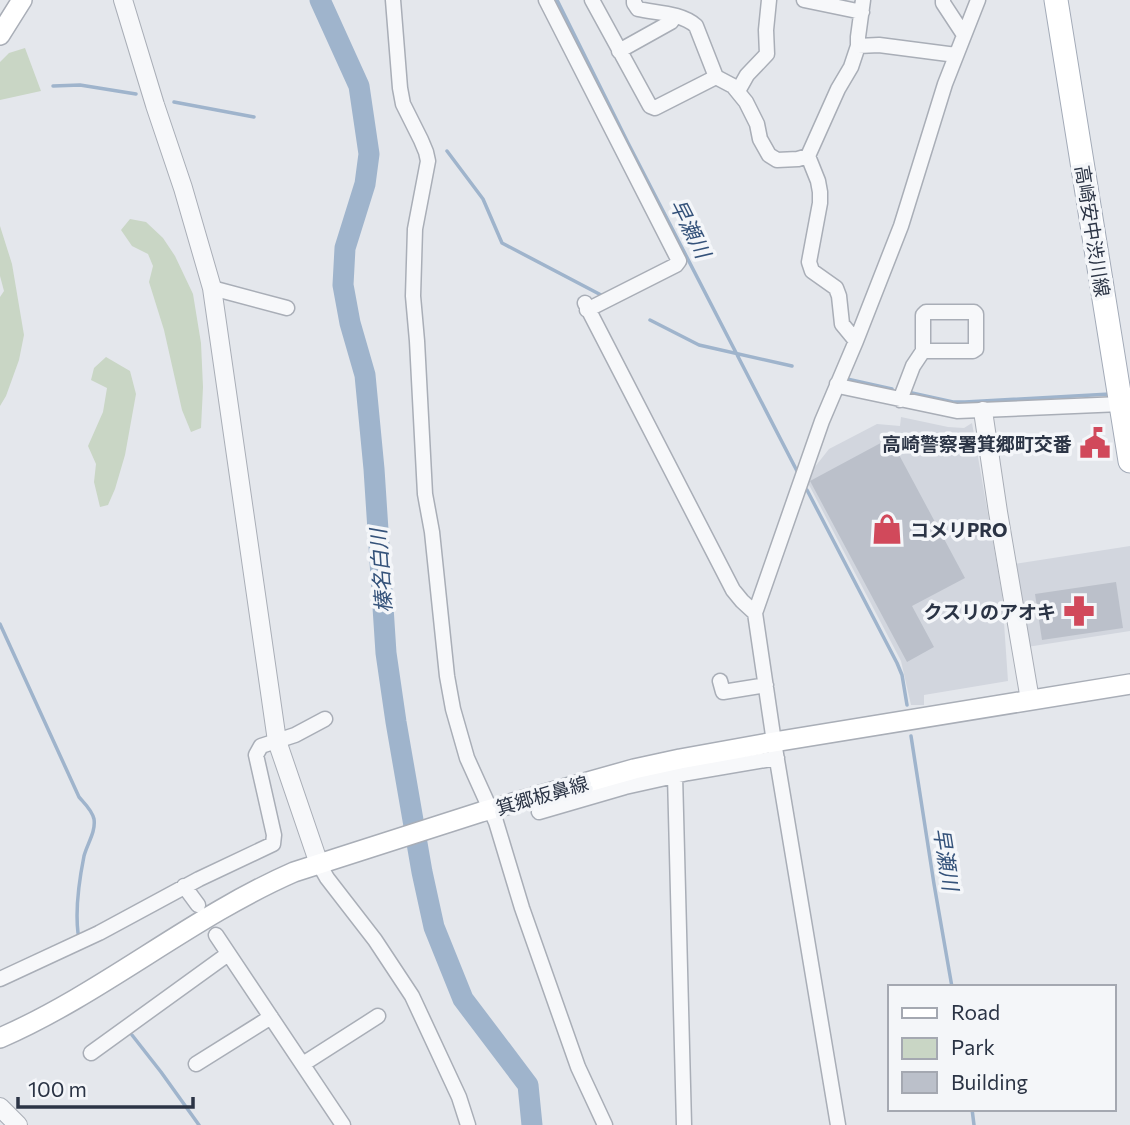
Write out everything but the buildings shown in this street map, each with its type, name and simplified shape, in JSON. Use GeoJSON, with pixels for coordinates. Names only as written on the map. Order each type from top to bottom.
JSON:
{"type":"FeatureCollection","features":[{"type":"Feature","properties":{"kind":"main road"},"geometry":{"type":"LineString","coordinates":[[0,35],[22,0]]}},
{"type":"Feature","properties":{"kind":"main road","name":"高崎安中渋川線"},"geometry":{"type":"LineString","coordinates":[[1056,0],[1130,461]]}},
{"type":"Feature","properties":{"kind":"main road","name":"箕郷板鼻線"},"geometry":{"type":"LineString","coordinates":[[0,1038],[72,1002],[245,895],[294,872],[486,811],[634,769],[680,759],[776,750],[1030,700],[1130,684]]}},
{"type":"Feature","properties":{"kind":"street"},"geometry":{"type":"LineString","coordinates":[[123,0],[212,288],[277,741],[318,864],[375,940],[412,996],[468,1125]]}},
{"type":"Feature","properties":{"kind":"street"},"geometry":{"type":"LineString","coordinates":[[393,0],[403,104],[428,161],[415,229],[413,296],[425,494],[432,531],[453,709],[467,758],[578,1067],[605,1125]]}},
{"type":"Feature","properties":{"kind":"street"},"geometry":{"type":"LineString","coordinates":[[546,0],[679,261],[676,265],[586,306],[733,590],[755,613]]}},
{"type":"Feature","properties":{"kind":"street"},"geometry":{"type":"LineString","coordinates":[[592,0],[650,106],[655,108],[716,77]]}},
{"type":"Feature","properties":{"kind":"street"},"geometry":{"type":"LineString","coordinates":[[634,0],[638,9],[675,16],[691,21],[696,26],[716,77],[738,91],[752,112],[760,139],[769,155],[776,160],[808,156]]}},
{"type":"Feature","properties":{"kind":"street"},"geometry":{"type":"LineString","coordinates":[[738,91],[747,75],[767,54],[769,0]]}},
{"type":"Feature","properties":{"kind":"street"},"geometry":{"type":"LineString","coordinates":[[804,0],[863,6],[858,46],[851,67],[838,89],[808,156],[820,192],[809,262],[812,271],[836,288],[842,324],[856,341]]}},
{"type":"Feature","properties":{"kind":"street"},"geometry":{"type":"LineString","coordinates":[[943,0],[964,35]]}},
{"type":"Feature","properties":{"kind":"street"},"geometry":{"type":"LineString","coordinates":[[838,1125],[755,613],[822,421],[901,226],[956,55],[978,0]]}},
{"type":"Feature","properties":{"kind":"street"},"geometry":{"type":"LineString","coordinates":[[619,51],[671,22],[675,16]]}},
{"type":"Feature","properties":{"kind":"street"},"geometry":{"type":"LineString","coordinates":[[858,46],[879,45],[956,55]]}},
{"type":"Feature","properties":{"kind":"street"},"geometry":{"type":"LineString","coordinates":[[212,288],[287,308]]}},
{"type":"Feature","properties":{"kind":"street"},"geometry":{"type":"LineString","coordinates":[[900,400],[913,366],[923,351],[923,315],[926,312],[976,314],[976,348],[973,351],[923,351]]}},
{"type":"Feature","properties":{"kind":"street"},"geometry":{"type":"LineString","coordinates":[[837,384],[957,411],[1121,404]]}},
{"type":"Feature","properties":{"kind":"street"},"geometry":{"type":"LineString","coordinates":[[983,411],[1030,700]]}},
{"type":"Feature","properties":{"kind":"street"},"geometry":{"type":"LineString","coordinates":[[720,681],[723,692],[765,685]]}},
{"type":"Feature","properties":{"kind":"street"},"geometry":{"type":"LineString","coordinates":[[0,979],[99,933],[231,862],[272,844],[274,835],[256,755],[261,746],[295,735],[325,719]]}},
{"type":"Feature","properties":{"kind":"street"},"geometry":{"type":"LineString","coordinates":[[539,812],[625,786],[776,750]]}},
{"type":"Feature","properties":{"kind":"street"},"geometry":{"type":"LineString","coordinates":[[675,775],[684,1125]]}},
{"type":"Feature","properties":{"kind":"street"},"geometry":{"type":"LineString","coordinates":[[184,887],[198,905]]}},
{"type":"Feature","properties":{"kind":"street"},"geometry":{"type":"LineString","coordinates":[[216,935],[343,1125]]}},
{"type":"Feature","properties":{"kind":"street"},"geometry":{"type":"LineString","coordinates":[[91,1053],[229,954]]}},
{"type":"Feature","properties":{"kind":"street"},"geometry":{"type":"LineString","coordinates":[[303,1064],[378,1016]]}},
{"type":"Feature","properties":{"kind":"street"},"geometry":{"type":"LineString","coordinates":[[196,1064],[271,1017]]}},
{"type":"Feature","properties":{"kind":"street"},"geometry":{"type":"LineString","coordinates":[[0,1107],[19,1125]]}},
{"type":"Feature","properties":{"kind":"shaded area"},"geometry":{"type":"Polygon","coordinates":[[[901,417],[948,427],[964,428],[972,423],[1002,594],[1008,681],[924,695],[924,705],[911,705],[901,661],[808,483],[814,468],[829,449],[877,424],[900,426],[901,417]]]}},
{"type":"Feature","properties":{"kind":"shaded area"},"geometry":{"type":"Polygon","coordinates":[[[1130,546],[1130,631],[1027,647],[1014,564],[1130,546]]]}},
{"type":"Feature","properties":{"kind":"green space"},"geometry":{"type":"Polygon","coordinates":[[[25,48],[41,91],[0,100],[0,62],[9,53],[25,48]]]}},
{"type":"Feature","properties":{"kind":"green space"},"geometry":{"type":"Polygon","coordinates":[[[130,219],[146,222],[163,238],[193,294],[201,343],[203,387],[201,428],[191,432],[182,410],[164,330],[149,282],[153,266],[148,254],[132,246],[121,230],[130,219]]]}},
{"type":"Feature","properties":{"kind":"green space"},"geometry":{"type":"Polygon","coordinates":[[[0,226],[12,264],[24,335],[19,360],[0,406],[0,297],[4,291],[0,276],[0,226]]]}},
{"type":"Feature","properties":{"kind":"green space"},"geometry":{"type":"Polygon","coordinates":[[[106,357],[130,371],[136,394],[125,455],[115,489],[108,505],[100,507],[94,482],[96,464],[88,446],[103,412],[107,388],[91,380],[94,368],[106,357]]]}},
{"type":"Feature","properties":{"kind":"waterway","name":"榛名白川"},"geometry":{"type":"LineString","coordinates":[[320,0],[359,86],[369,154],[365,184],[345,248],[343,285],[350,323],[365,375],[386,653],[422,872],[434,927],[463,999],[528,1085],[532,1125]]}},
{"type":"Feature","properties":{"kind":"waterway","name":"早瀬川"},"geometry":{"type":"LineString","coordinates":[[557,0],[797,471]]}},
{"type":"Feature","properties":{"kind":"waterway"},"geometry":{"type":"LineString","coordinates":[[53,86],[80,85],[136,94]]}},
{"type":"Feature","properties":{"kind":"waterway"},"geometry":{"type":"LineString","coordinates":[[174,102],[254,117]]}},
{"type":"Feature","properties":{"kind":"waterway"},"geometry":{"type":"LineString","coordinates":[[447,151],[483,199],[502,243],[603,296]]}},
{"type":"Feature","properties":{"kind":"waterway"},"geometry":{"type":"LineString","coordinates":[[650,320],[699,345],[792,366]]}},
{"type":"Feature","properties":{"kind":"waterway"},"geometry":{"type":"LineString","coordinates":[[847,379],[892,389]]}},
{"type":"Feature","properties":{"kind":"waterway"},"geometry":{"type":"LineString","coordinates":[[912,393],[953,402],[1110,394]]}},
{"type":"Feature","properties":{"kind":"waterway","name":"早瀬川"},"geometry":{"type":"LineString","coordinates":[[807,490],[897,663],[907,705]]}},
{"type":"Feature","properties":{"kind":"waterway"},"geometry":{"type":"LineString","coordinates":[[0,624],[79,797],[94,819],[94,829],[84,856],[79,885],[78,933]]}},
{"type":"Feature","properties":{"kind":"waterway","name":"早瀬川"},"geometry":{"type":"LineString","coordinates":[[911,736],[952,985]]}},
{"type":"Feature","properties":{"kind":"waterway"},"geometry":{"type":"LineString","coordinates":[[132,1035],[199,1125]]}},
{"type":"Feature","properties":{"kind":"waterway","name":"早瀬川"},"geometry":{"type":"LineString","coordinates":[[972,1111],[974,1125]]}},
{"type":"Feature","properties":{"kind":"place","name":"高崎警察署箕郷町交番"},"geometry":{"type":"Point","coordinates":[1095,443]}},
{"type":"Feature","properties":{"kind":"place","name":"コメリPRO"},"geometry":{"type":"Point","coordinates":[887,529]}},
{"type":"Feature","properties":{"kind":"place","name":"クスリのアオキ"},"geometry":{"type":"Point","coordinates":[1079,611]}}]}
